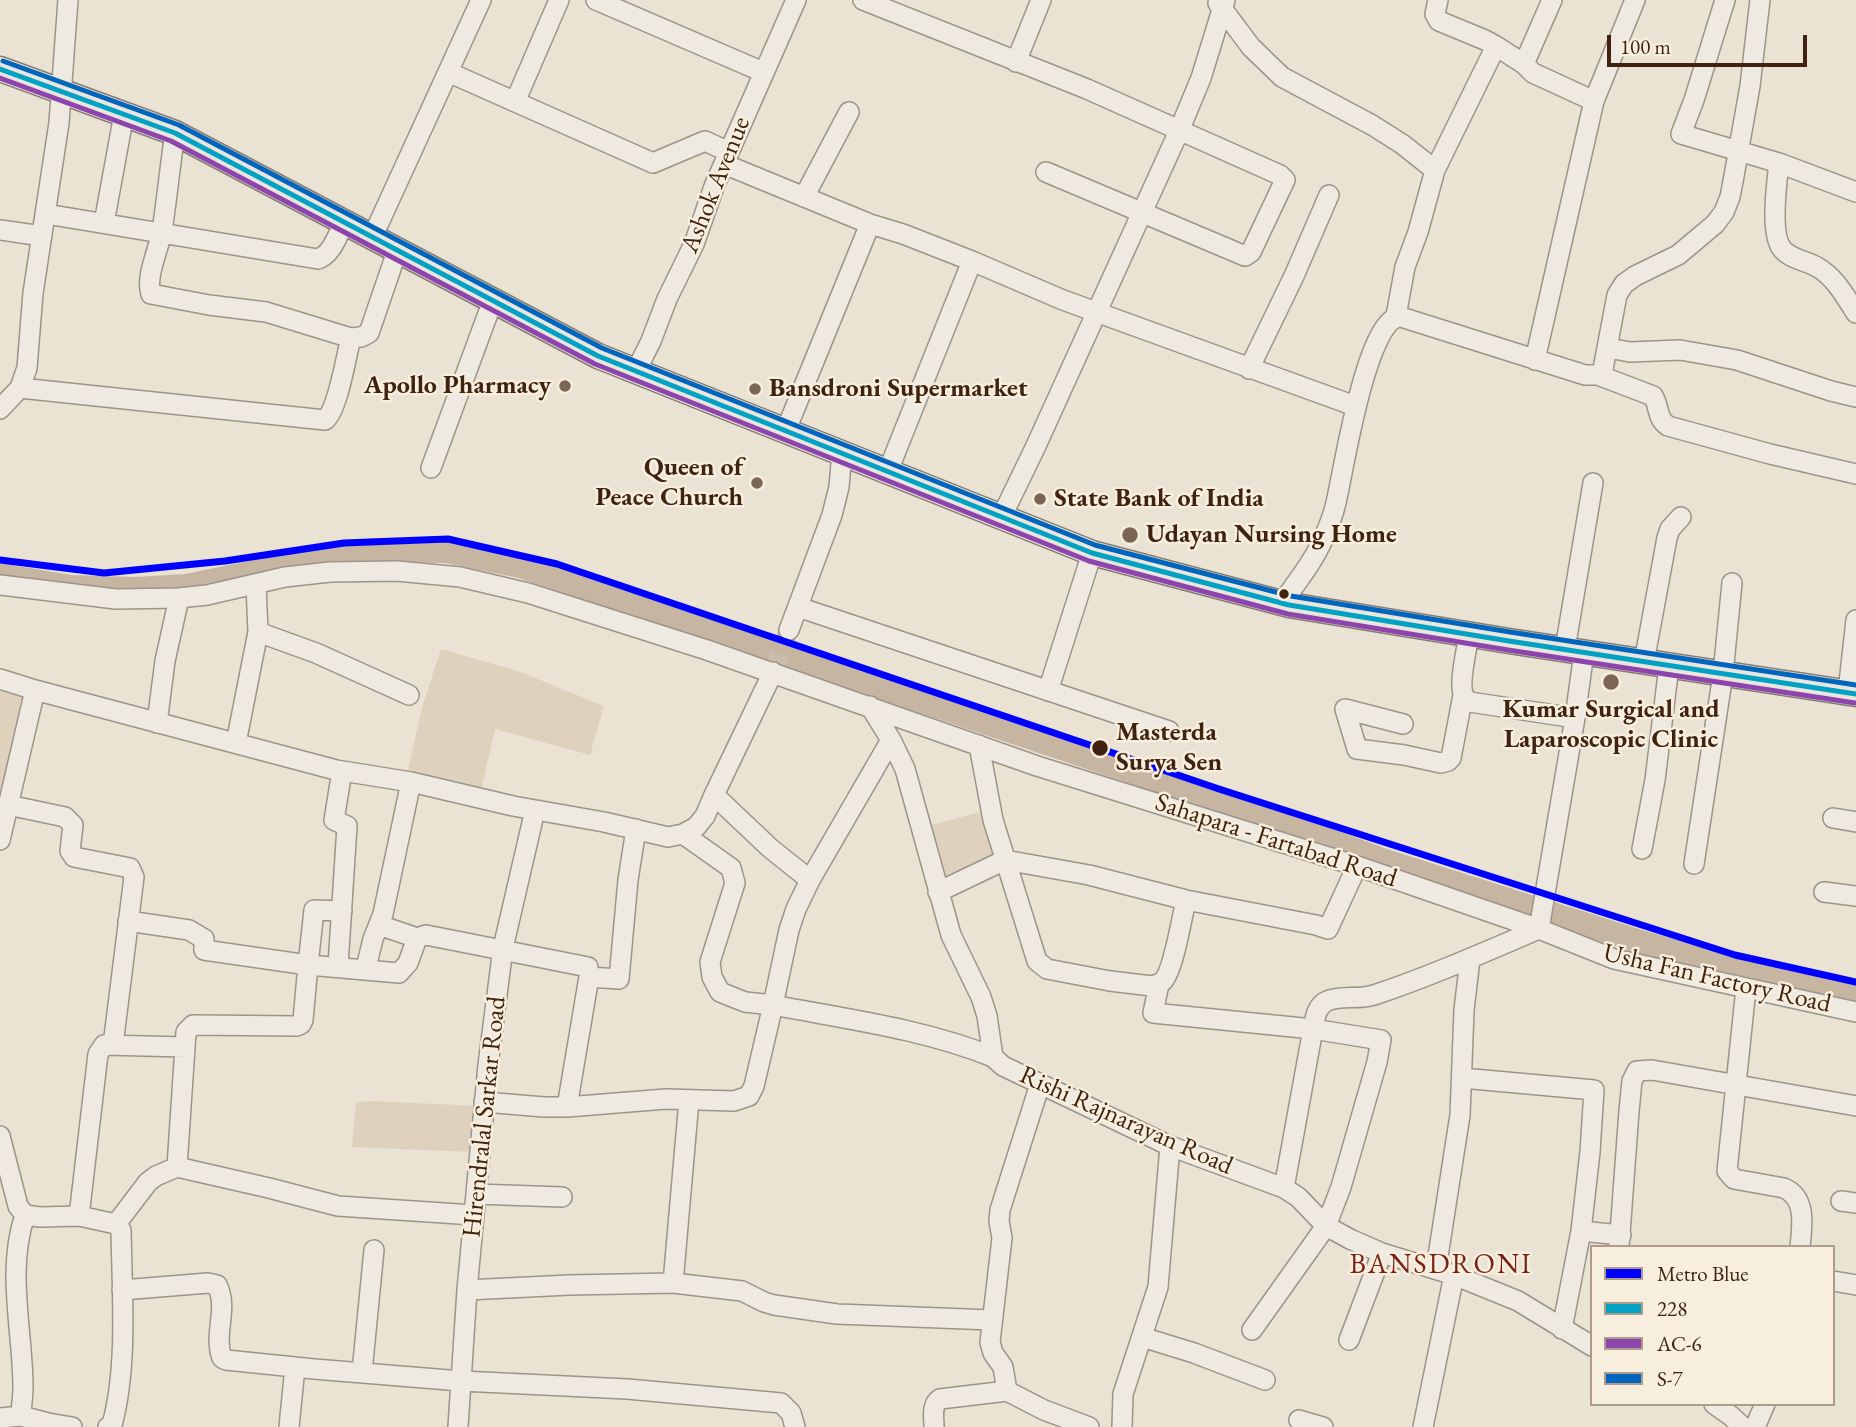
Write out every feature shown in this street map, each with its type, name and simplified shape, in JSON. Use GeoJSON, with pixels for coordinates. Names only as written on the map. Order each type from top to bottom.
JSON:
{"type":"FeatureCollection","features":[{"type":"Feature","properties":{"kind":"main road"},"geometry":{"type":"LineString","coordinates":[[0,69],[174,134],[598,356],[1092,552],[1282,603],[1469,635],[1852,693]]}},
{"type":"Feature","properties":{"kind":"street"},"geometry":{"type":"LineString","coordinates":[[0,409],[20,388],[27,368],[33,293],[59,123],[68,0]]}},
{"type":"Feature","properties":{"kind":"street"},"geometry":{"type":"LineString","coordinates":[[372,238],[481,0]]}},
{"type":"Feature","properties":{"kind":"street"},"geometry":{"type":"LineString","coordinates":[[515,102],[559,0]]}},
{"type":"Feature","properties":{"kind":"street"},"geometry":{"type":"LineString","coordinates":[[596,0],[763,72]]}},
{"type":"Feature","properties":{"kind":"street","name":"Ashok Avenue"},"geometry":{"type":"LineString","coordinates":[[636,370],[694,244],[726,158],[796,0]]}},
{"type":"Feature","properties":{"kind":"street"},"geometry":{"type":"LineString","coordinates":[[863,0],[1087,89],[1280,175],[1284,177],[1284,183],[1247,256],[1046,172]]}},
{"type":"Feature","properties":{"kind":"street"},"geometry":{"type":"LineString","coordinates":[[1016,62],[1041,0]]}},
{"type":"Feature","properties":{"kind":"street"},"geometry":{"type":"LineString","coordinates":[[1438,0],[1435,14],[1439,21],[1496,46],[1533,73],[1594,101]]}},
{"type":"Feature","properties":{"kind":"street"},"geometry":{"type":"LineString","coordinates":[[1524,64],[1552,0]]}},
{"type":"Feature","properties":{"kind":"street"},"geometry":{"type":"LineString","coordinates":[[1535,359],[1594,101],[1635,0]]}},
{"type":"Feature","properties":{"kind":"street"},"geometry":{"type":"LineString","coordinates":[[1725,0],[1681,134],[1779,163],[1856,192]]}},
{"type":"Feature","properties":{"kind":"street"},"geometry":{"type":"LineString","coordinates":[[1598,375],[1603,369],[1608,348],[1617,295],[1625,284],[1635,276],[1678,255],[1715,224],[1724,212],[1730,197],[1750,86],[1760,0]]}},
{"type":"Feature","properties":{"kind":"street"},"geometry":{"type":"LineString","coordinates":[[1221,3],[1251,47],[1282,77],[1372,125],[1435,170]]}},
{"type":"Feature","properties":{"kind":"street"},"geometry":{"type":"LineString","coordinates":[[1002,516],[1179,131],[1201,78],[1221,3]]}},
{"type":"Feature","properties":{"kind":"street"},"geometry":{"type":"LineString","coordinates":[[1282,603],[1310,564],[1327,530],[1338,495],[1355,406],[1377,342],[1384,328],[1395,316],[1405,267],[1435,170],[1496,46]]}},
{"type":"Feature","properties":{"kind":"street"},"geometry":{"type":"LineString","coordinates":[[448,72],[653,163],[705,141],[726,158],[804,197],[972,261],[1097,313],[1355,406]]}},
{"type":"Feature","properties":{"kind":"street"},"geometry":{"type":"LineString","coordinates":[[804,197],[849,112]]}},
{"type":"Feature","properties":{"kind":"street"},"geometry":{"type":"LineString","coordinates":[[104,223],[124,114]]}},
{"type":"Feature","properties":{"kind":"street"},"geometry":{"type":"LineString","coordinates":[[174,134],[162,234],[150,280],[151,294],[209,306],[266,312],[351,338],[361,337],[369,333],[397,251]]}},
{"type":"Feature","properties":{"kind":"street"},"geometry":{"type":"LineString","coordinates":[[1779,163],[1775,215],[1780,246],[1783,251],[1828,274],[1856,313]]}},
{"type":"Feature","properties":{"kind":"street"},"geometry":{"type":"LineString","coordinates":[[1249,369],[1329,195]]}},
{"type":"Feature","properties":{"kind":"street"},"geometry":{"type":"LineString","coordinates":[[46,214],[318,259],[326,256],[344,223]]}},
{"type":"Feature","properties":{"kind":"street"},"geometry":{"type":"LineString","coordinates":[[786,430],[870,223]]}},
{"type":"Feature","properties":{"kind":"street"},"geometry":{"type":"LineString","coordinates":[[0,230],[43,236]]}},
{"type":"Feature","properties":{"kind":"street"},"geometry":{"type":"LineString","coordinates":[[888,471],[972,261]]}},
{"type":"Feature","properties":{"kind":"street"},"geometry":{"type":"LineString","coordinates":[[431,468],[493,300]]}},
{"type":"Feature","properties":{"kind":"street"},"geometry":{"type":"LineString","coordinates":[[1395,316],[1586,375],[1598,375],[1653,396],[1659,417],[1668,426],[1856,474]]}},
{"type":"Feature","properties":{"kind":"street"},"geometry":{"type":"LineString","coordinates":[[20,388],[325,420],[331,416],[335,405],[351,338]]}},
{"type":"Feature","properties":{"kind":"street"},"geometry":{"type":"LineString","coordinates":[[1608,348],[1630,352],[1680,350],[1726,358],[1856,397]]}},
{"type":"Feature","properties":{"kind":"street"},"geometry":{"type":"LineString","coordinates":[[789,630],[832,514],[839,487],[842,452]]}},
{"type":"Feature","properties":{"kind":"street"},"geometry":{"type":"LineString","coordinates":[[1284,1188],[1316,1014],[1321,1005],[1336,999],[1370,996],[1470,959],[1539,929],[1575,718],[1574,651],[1592,483]]}},
{"type":"Feature","properties":{"kind":"street"},"geometry":{"type":"LineString","coordinates":[[1644,662],[1667,538],[1670,529],[1681,517]]}},
{"type":"Feature","properties":{"kind":"street"},"geometry":{"type":"LineString","coordinates":[[1048,691],[1092,552]]}},
{"type":"Feature","properties":{"kind":"street","name":"Sahapara - Fartabad Road"},"geometry":{"type":"LineString","coordinates":[[0,585],[116,598],[179,598],[207,596],[285,577],[330,572],[397,571],[460,577],[541,597],[773,672],[1037,766],[1357,866],[1539,929]]}},
{"type":"Feature","properties":{"kind":"street"},"geometry":{"type":"LineString","coordinates":[[1694,864],[1723,674],[1732,583]]}},
{"type":"Feature","properties":{"kind":"street"},"geometry":{"type":"LineString","coordinates":[[236,743],[258,632],[256,585]]}},
{"type":"Feature","properties":{"kind":"street"},"geometry":{"type":"LineString","coordinates":[[157,723],[165,661],[179,598]]}},
{"type":"Feature","properties":{"kind":"street"},"geometry":{"type":"LineString","coordinates":[[797,607],[1169,731]]}},
{"type":"Feature","properties":{"kind":"street"},"geometry":{"type":"LineString","coordinates":[[1852,693],[1856,620]]}},
{"type":"Feature","properties":{"kind":"street"},"geometry":{"type":"LineString","coordinates":[[258,632],[316,653],[409,695]]}},
{"type":"Feature","properties":{"kind":"street"},"geometry":{"type":"LineString","coordinates":[[1403,724],[1345,709],[1357,749],[1441,763],[1448,761],[1451,758],[1463,695],[1469,635]]}},
{"type":"Feature","properties":{"kind":"street"},"geometry":{"type":"LineString","coordinates":[[1642,849],[1655,780],[1669,666]]}},
{"type":"Feature","properties":{"kind":"street"},"geometry":{"type":"LineString","coordinates":[[0,679],[342,771],[411,782],[668,837],[683,834],[696,827],[705,816],[773,672]]}},
{"type":"Feature","properties":{"kind":"street"},"geometry":{"type":"LineString","coordinates":[[0,840],[35,690]]}},
{"type":"Feature","properties":{"kind":"street"},"geometry":{"type":"LineString","coordinates":[[1463,695],[1470,702],[1575,718]]}},
{"type":"Feature","properties":{"kind":"street","name":"Rishi Rajnarayan Road"},"geometry":{"type":"LineString","coordinates":[[870,706],[905,769],[951,935],[981,997],[987,1016],[993,1057],[1003,1066],[1170,1146],[1284,1188],[1326,1226],[1382,1253],[1445,1272],[1518,1301],[1590,1345]]}},
{"type":"Feature","properties":{"kind":"street"},"geometry":{"type":"LineString","coordinates":[[484,1101],[567,1107],[666,1099],[734,1101],[749,1096],[754,1086],[796,909],[891,740]]}},
{"type":"Feature","properties":{"kind":"street"},"geometry":{"type":"LineString","coordinates":[[979,746],[993,820],[1005,860],[1037,961],[1047,969],[1110,981],[1152,986],[1158,984],[1165,980],[1171,965],[1186,900]]}},
{"type":"Feature","properties":{"kind":"street"},"geometry":{"type":"LineString","coordinates":[[338,966],[347,826],[334,820],[342,771]]}},
{"type":"Feature","properties":{"kind":"street"},"geometry":{"type":"LineString","coordinates":[[366,968],[383,914],[411,782]]}},
{"type":"Feature","properties":{"kind":"street"},"geometry":{"type":"LineString","coordinates":[[714,795],[770,848],[810,880]]}},
{"type":"Feature","properties":{"kind":"street"},"geometry":{"type":"LineString","coordinates":[[8,805],[65,817],[73,825],[70,851],[74,857],[130,868],[134,877],[113,1045]]}},
{"type":"Feature","properties":{"kind":"street","name":"Hirendralal Sarkar Road"},"geometry":{"type":"LineString","coordinates":[[458,1427],[484,1101],[503,951],[535,810]]}},
{"type":"Feature","properties":{"kind":"street"},"geometry":{"type":"LineString","coordinates":[[1833,818],[1856,822]]}},
{"type":"Feature","properties":{"kind":"street"},"geometry":{"type":"LineString","coordinates":[[567,1107],[589,977],[619,979],[628,880],[636,829]]}},
{"type":"Feature","properties":{"kind":"street"},"geometry":{"type":"LineString","coordinates":[[683,834],[731,868],[734,876],[735,883],[710,962],[712,977],[720,992],[745,1002],[882,1026],[967,1046],[993,1057]]}},
{"type":"Feature","properties":{"kind":"street"},"geometry":{"type":"LineString","coordinates":[[937,892],[1005,860],[1089,875],[1186,900],[1328,929],[1357,866]]}},
{"type":"Feature","properties":{"kind":"street"},"geometry":{"type":"LineString","coordinates":[[1824,892],[1856,896]]}},
{"type":"Feature","properties":{"kind":"street"},"geometry":{"type":"LineString","coordinates":[[177,1167],[186,1032],[193,1025],[301,1024],[314,910],[342,911]]}},
{"type":"Feature","properties":{"kind":"street"},"geometry":{"type":"LineString","coordinates":[[128,921],[189,930],[204,939],[204,950],[308,965],[399,973],[408,963],[417,938]]}},
{"type":"Feature","properties":{"kind":"street"},"geometry":{"type":"LineString","coordinates":[[379,925],[417,938],[426,935],[588,967]]}},
{"type":"Feature","properties":{"kind":"street","name":"Usha Fan Factory Road"},"geometry":{"type":"LineString","coordinates":[[1539,929],[1614,959],[1856,1012]]}},
{"type":"Feature","properties":{"kind":"street"},"geometry":{"type":"LineString","coordinates":[[1423,1427],[1445,1272],[1460,1115],[1464,1010],[1470,959]]}},
{"type":"Feature","properties":{"kind":"street"},"geometry":{"type":"LineString","coordinates":[[1158,984],[1153,1013],[1313,1029],[1381,1040],[1342,1187],[1326,1226],[1252,1330]]}},
{"type":"Feature","properties":{"kind":"street"},"geometry":{"type":"LineString","coordinates":[[1746,988],[1727,1171],[1734,1180],[1784,1188],[1795,1195],[1803,1220],[1800,1245]]}},
{"type":"Feature","properties":{"kind":"street"},"geometry":{"type":"LineString","coordinates":[[79,1216],[98,1054],[104,1045],[185,1047]]}},
{"type":"Feature","properties":{"kind":"street"},"geometry":{"type":"LineString","coordinates":[[1581,1231],[1620,1241],[1629,1111],[1634,1075],[1637,1071],[1652,1070],[1856,1106]]}},
{"type":"Feature","properties":{"kind":"street"},"geometry":{"type":"LineString","coordinates":[[1462,1078],[1594,1090],[1581,1231],[1562,1329]]}},
{"type":"Feature","properties":{"kind":"street"},"geometry":{"type":"LineString","coordinates":[[1040,1084],[1000,1210],[1002,1238],[990,1342],[993,1353],[1003,1367],[1007,1391],[1044,1410],[1089,1427]]}},
{"type":"Feature","properties":{"kind":"street"},"geometry":{"type":"LineString","coordinates":[[673,1283],[689,1100]]}},
{"type":"Feature","properties":{"kind":"street"},"geometry":{"type":"LineString","coordinates":[[0,1136],[19,1206],[25,1215],[79,1216],[116,1224],[121,1230],[122,1343],[115,1413],[112,1425],[108,1427]]}},
{"type":"Feature","properties":{"kind":"street"},"geometry":{"type":"LineString","coordinates":[[1122,1427],[1123,1394],[1158,1287],[1170,1146]]}},
{"type":"Feature","properties":{"kind":"street"},"geometry":{"type":"LineString","coordinates":[[116,1224],[148,1182],[177,1167],[338,1206],[474,1215]]}},
{"type":"Feature","properties":{"kind":"street"},"geometry":{"type":"LineString","coordinates":[[476,1194],[562,1197]]}},
{"type":"Feature","properties":{"kind":"street"},"geometry":{"type":"LineString","coordinates":[[21,1416],[23,1388],[16,1273],[9,1251],[25,1215]]}},
{"type":"Feature","properties":{"kind":"street"},"geometry":{"type":"LineString","coordinates":[[362,1372],[374,1250]]}},
{"type":"Feature","properties":{"kind":"street"},"geometry":{"type":"LineString","coordinates":[[1349,1340],[1382,1253]]}},
{"type":"Feature","properties":{"kind":"street"},"geometry":{"type":"LineString","coordinates":[[1835,1281],[1856,1285]]}},
{"type":"Feature","properties":{"kind":"street"},"geometry":{"type":"LineString","coordinates":[[467,1290],[673,1283],[742,1291],[774,1305],[837,1314],[992,1320]]}},
{"type":"Feature","properties":{"kind":"street"},"geometry":{"type":"LineString","coordinates":[[122,1290],[218,1284],[222,1301],[219,1350],[222,1358],[461,1381],[627,1389],[781,1403],[791,1413],[795,1427]]}},
{"type":"Feature","properties":{"kind":"street"},"geometry":{"type":"LineString","coordinates":[[1142,1337],[1265,1380]]}},
{"type":"Feature","properties":{"kind":"street"},"geometry":{"type":"LineString","coordinates":[[289,1427],[295,1367]]}},
{"type":"Feature","properties":{"kind":"street"},"geometry":{"type":"LineString","coordinates":[[934,1427],[933,1411],[940,1399],[1007,1391]]}},
{"type":"Feature","properties":{"kind":"street"},"geometry":{"type":"LineString","coordinates":[[1717,1406],[1743,1427]]}},
{"type":"Feature","properties":{"kind":"street"},"geometry":{"type":"LineString","coordinates":[[1755,1427],[1764,1406]]}},
{"type":"Feature","properties":{"kind":"street"},"geometry":{"type":"LineString","coordinates":[[0,1418],[21,1416],[72,1427]]}},
{"type":"Feature","properties":{"kind":"street"},"geometry":{"type":"LineString","coordinates":[[1299,1420],[1323,1427]]}},
{"type":"Feature","properties":{"kind":"shaded area"},"geometry":{"type":"Polygon","coordinates":[[[441,649],[518,671],[604,706],[590,755],[495,729],[481,790],[407,774],[423,704],[441,649]]]}},
{"type":"Feature","properties":{"kind":"shaded area"},"geometry":{"type":"Polygon","coordinates":[[[0,683],[31,693],[7,793],[0,791],[0,683]]]}},
{"type":"Feature","properties":{"kind":"shaded area"},"geometry":{"type":"Polygon","coordinates":[[[988,810],[1004,869],[941,888],[924,827],[988,810]]]}},
{"type":"Feature","properties":{"kind":"shaded area"},"geometry":{"type":"Polygon","coordinates":[[[356,1102],[479,1106],[475,1152],[352,1147],[356,1102]]]}},
{"type":"Feature","properties":{"kind":"waterway"},"geometry":{"type":"LineString","coordinates":[[0,575],[71,587],[135,589],[186,586],[371,550],[446,551],[520,566],[1269,818],[1385,861],[1637,941],[1740,970],[1856,994]]}},
{"type":"Feature","properties":{"kind":"tunnel"},"geometry":{"type":"LineString","coordinates":[[773,672],[789,630]]}},
{"type":"Feature","properties":{"kind":"metro line","name":"Blue"},"geometry":{"type":"LineString","coordinates":[[0,560],[104,573],[225,561],[344,543],[448,539],[557,564],[1219,789],[1735,955],[1856,982]]}},
{"type":"Feature","properties":{"kind":"transit line","name":"S-7"},"geometry":{"type":"LineString","coordinates":[[3,61],[179,125],[602,348],[1095,545],[1291,596],[1856,685]]}},
{"type":"Feature","properties":{"kind":"transit line","name":"228"},"geometry":{"type":"LineString","coordinates":[[0,69],[175,133],[598,356],[1092,553],[1289,605],[1856,694]]}},
{"type":"Feature","properties":{"kind":"transit line","name":"AC-6"},"geometry":{"type":"LineString","coordinates":[[0,78],[171,141],[595,364],[1089,561],[1288,614],[1855,703]]}},
{"type":"Feature","properties":{"kind":"place","name":"Apollo Pharmacy"},"geometry":{"type":"Point","coordinates":[565,386]}},
{"type":"Feature","properties":{"kind":"place","name":"Bansdroni Supermarket"},"geometry":{"type":"Point","coordinates":[755,389]}},
{"type":"Feature","properties":{"kind":"place","name":"Queen of Peace Church"},"geometry":{"type":"Point","coordinates":[757,483]}},
{"type":"Feature","properties":{"kind":"place","name":"State Bank of India"},"geometry":{"type":"Point","coordinates":[1040,499]}},
{"type":"Feature","properties":{"kind":"place","name":"Udayan Nursing Home"},"geometry":{"type":"Point","coordinates":[1130,535]}},
{"type":"Feature","properties":{"kind":"place","name":"Kumar Surgical and Laparoscopic Clinic"},"geometry":{"type":"Point","coordinates":[1611,682]}},
{"type":"Feature","properties":{"kind":"place","name":"Masterda Surya Sen"},"geometry":{"type":"Point","coordinates":[1100,748]}},
{"type":"Feature","properties":{"kind":"district","name":"BANSDRONI"},"geometry":{"type":"Point","coordinates":[1441,1265]}}]}
